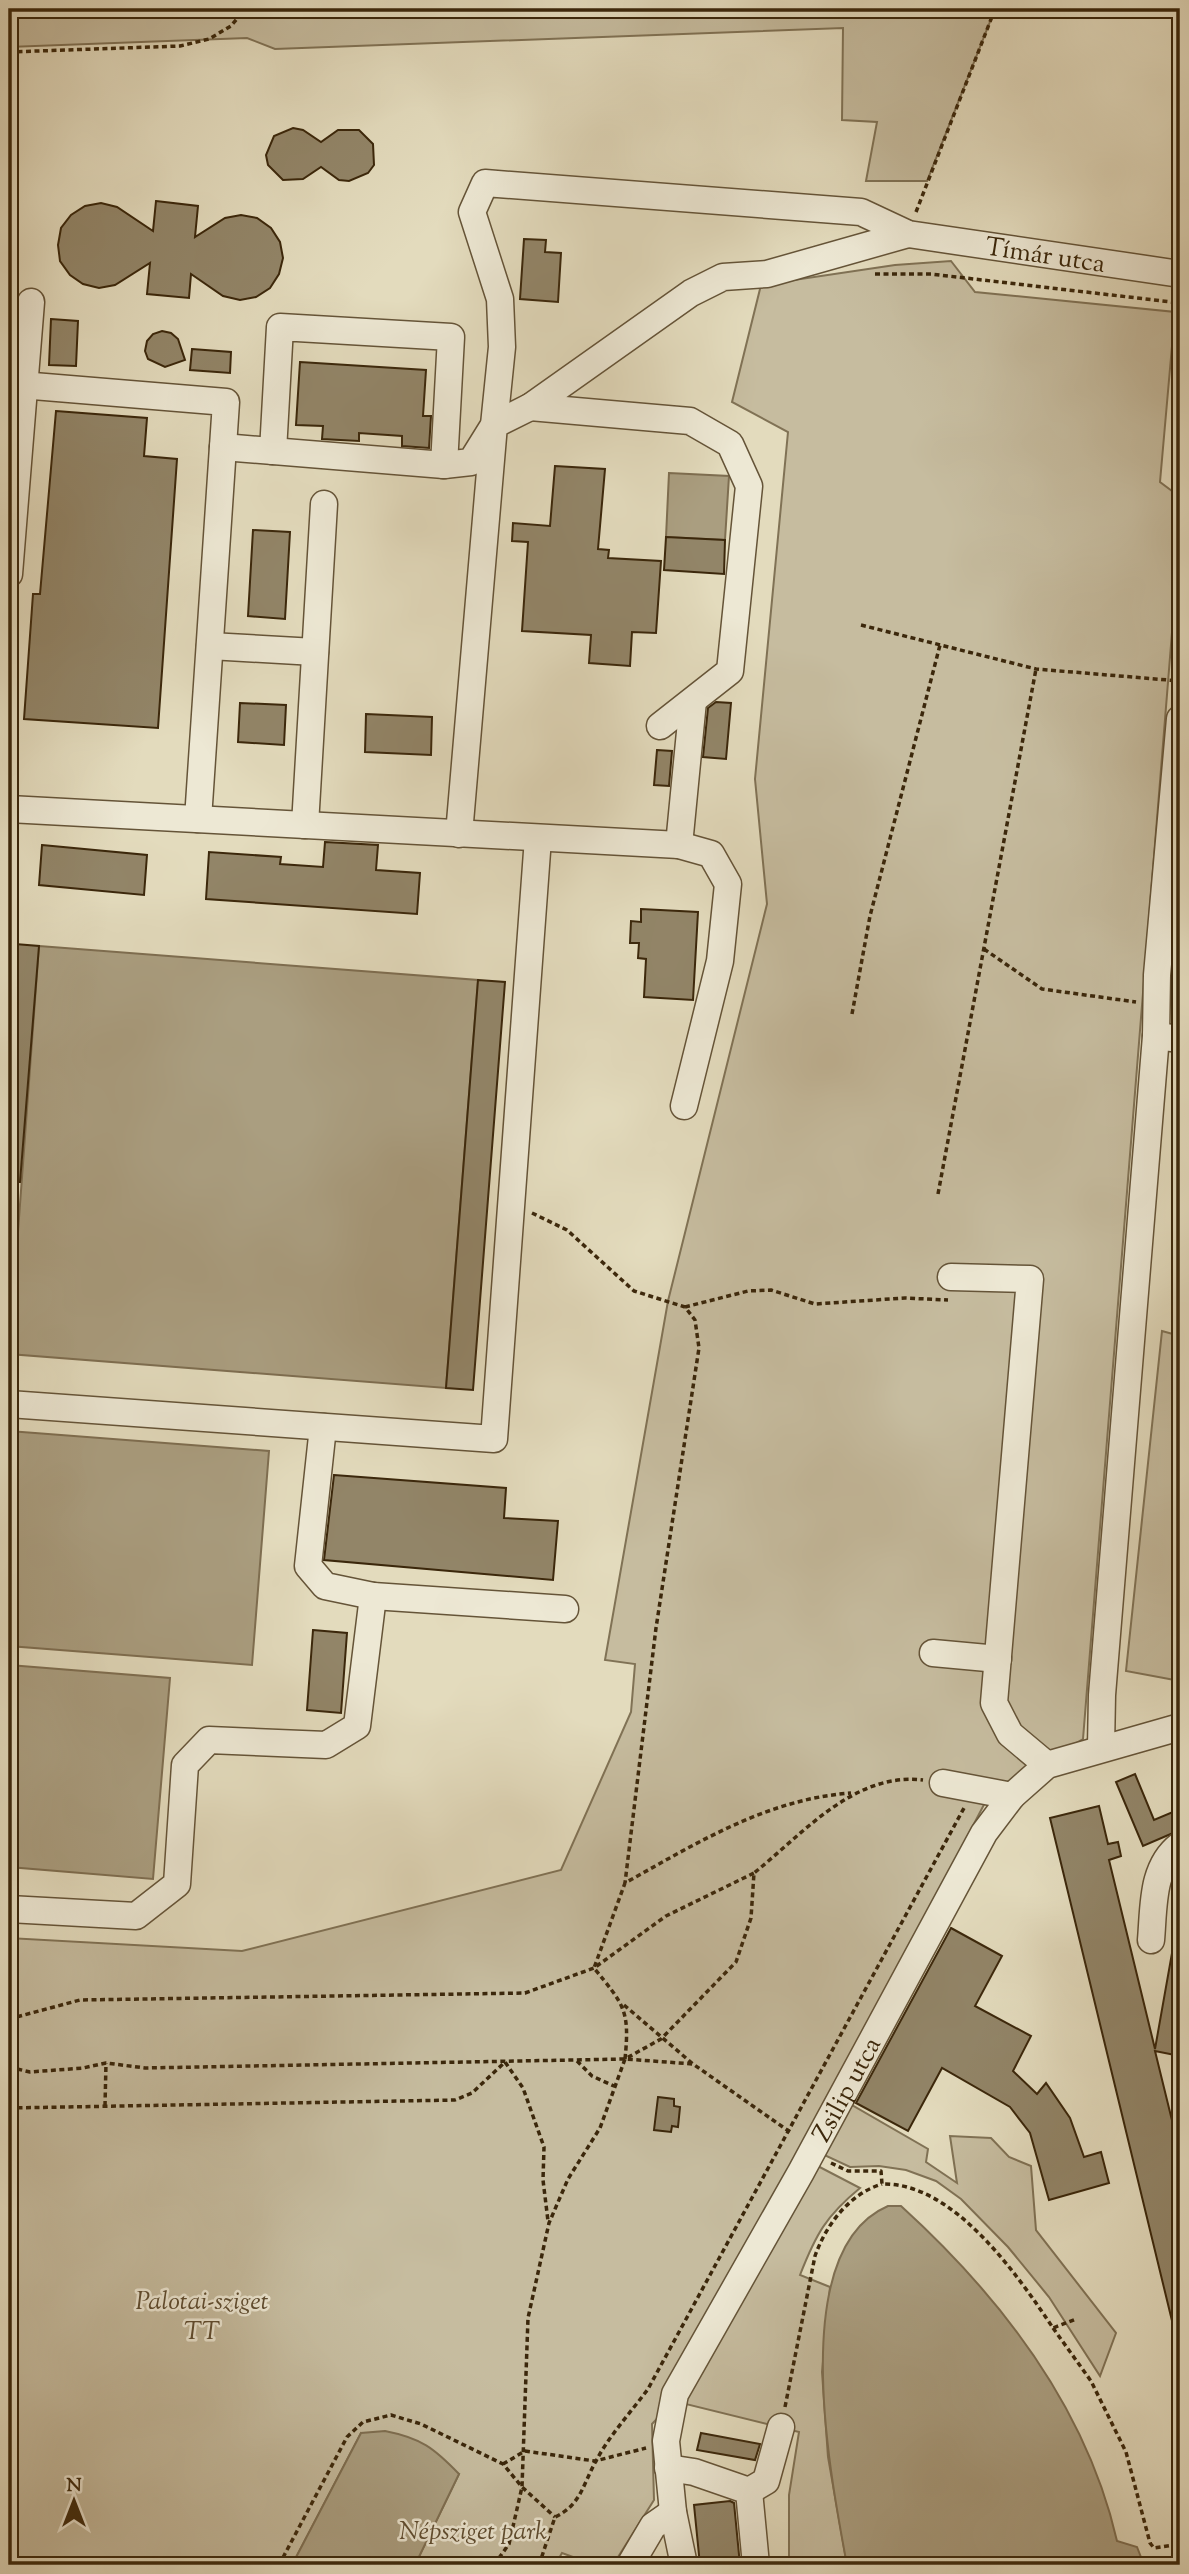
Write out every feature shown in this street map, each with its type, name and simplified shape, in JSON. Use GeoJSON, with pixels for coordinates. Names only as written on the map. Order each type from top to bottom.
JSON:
{"type":"FeatureCollection","features":[{"type":"Feature","properties":{"kind":"street"},"geometry":{"type":"LineString","coordinates":[[459,834],[502,347],[500,299],[472,212],[485,183],[861,212],[908,234]]}},
{"type":"Feature","properties":{"kind":"street"},"geometry":{"type":"LineString","coordinates":[[223,447],[444,465],[471,462],[494,425],[530,407],[691,293],[723,277],[766,274],[908,234]]}},
{"type":"Feature","properties":{"kind":"street","name":"Tímár utca"},"geometry":{"type":"LineString","coordinates":[[908,234],[1180,274]]}},
{"type":"Feature","properties":{"kind":"street"},"geometry":{"type":"LineString","coordinates":[[9,575],[15,384],[31,302]]}},
{"type":"Feature","properties":{"kind":"street"},"geometry":{"type":"LineString","coordinates":[[273,451],[281,327],[451,337],[444,465]]}},
{"type":"Feature","properties":{"kind":"street"},"geometry":{"type":"LineString","coordinates":[[15,384],[226,402],[198,819]]}},
{"type":"Feature","properties":{"kind":"street"},"geometry":{"type":"LineString","coordinates":[[530,407],[690,421],[730,444],[749,486],[730,671],[660,726]]}},
{"type":"Feature","properties":{"kind":"street"},"geometry":{"type":"LineString","coordinates":[[305,825],[324,504]]}},
{"type":"Feature","properties":{"kind":"street"},"geometry":{"type":"LineString","coordinates":[[210,646],[315,652]]}},
{"type":"Feature","properties":{"kind":"street"},"geometry":{"type":"LineString","coordinates":[[679,845],[693,701]]}},
{"type":"Feature","properties":{"kind":"street"},"geometry":{"type":"LineString","coordinates":[[1101,1747],[1102,1695],[1168,1037],[1156,1005],[1180,719]]}},
{"type":"Feature","properties":{"kind":"street"},"geometry":{"type":"LineString","coordinates":[[9,809],[679,845],[711,854],[729,884],[720,961],[684,1106]]}},
{"type":"Feature","properties":{"kind":"street"},"geometry":{"type":"LineString","coordinates":[[9,1404],[494,1439],[538,838]]}},
{"type":"Feature","properties":{"kind":"street"},"geometry":{"type":"LineString","coordinates":[[955,1289],[1030,1279],[994,1703],[1010,1734],[1047,1765]]}},
{"type":"Feature","properties":{"kind":"street"},"geometry":{"type":"LineString","coordinates":[[323,1427],[308,1566],[325,1586],[373,1596],[565,1609]]}},
{"type":"Feature","properties":{"kind":"street"},"geometry":{"type":"LineString","coordinates":[[9,1909],[136,1916],[177,1884],[185,1765],[209,1740],[326,1745],[357,1726],[373,1596]]}},
{"type":"Feature","properties":{"kind":"street"},"geometry":{"type":"LineString","coordinates":[[933,1653],[998,1659]]}},
{"type":"Feature","properties":{"kind":"street","name":"Zsilip utca"},"geometry":{"type":"LineString","coordinates":[[684,2565],[667,2468],[666,2441],[675,2394],[985,1833],[1012,1796],[1047,1765],[1101,1747],[1180,1727]]}},
{"type":"Feature","properties":{"kind":"street"},"geometry":{"type":"LineString","coordinates":[[943,1783],[1012,1796]]}},
{"type":"Feature","properties":{"kind":"street"},"geometry":{"type":"LineString","coordinates":[[1151,1940],[1158,1874],[1164,1861],[1180,1845]]}},
{"type":"Feature","properties":{"kind":"street"},"geometry":{"type":"LineString","coordinates":[[667,2468],[694,2472],[749,2491],[766,2482],[781,2427]]}},
{"type":"Feature","properties":{"kind":"street"},"geometry":{"type":"LineString","coordinates":[[749,2491],[756,2565]]}},
{"type":"Feature","properties":{"kind":"street"},"geometry":{"type":"LineString","coordinates":[[630,2565],[653,2526],[673,2512]]}},
{"type":"Feature","properties":{"kind":"path"},"geometry":{"type":"LineString","coordinates":[[9,52],[180,46],[209,39],[232,26],[245,9]]}},
{"type":"Feature","properties":{"kind":"path"},"geometry":{"type":"LineString","coordinates":[[908,234],[995,9]]}},
{"type":"Feature","properties":{"kind":"path"},"geometry":{"type":"LineString","coordinates":[[875,274],[931,274],[1180,303]]}},
{"type":"Feature","properties":{"kind":"path"},"geometry":{"type":"LineString","coordinates":[[861,625],[1036,668],[1180,681]]}},
{"type":"Feature","properties":{"kind":"path"},"geometry":{"type":"LineString","coordinates":[[852,1014],[870,916],[940,645]]}},
{"type":"Feature","properties":{"kind":"path"},"geometry":{"type":"LineString","coordinates":[[938,1194],[1036,668]]}},
{"type":"Feature","properties":{"kind":"path"},"geometry":{"type":"LineString","coordinates":[[984,949],[1042,989],[1156,1005]]}},
{"type":"Feature","properties":{"kind":"path"},"geometry":{"type":"LineString","coordinates":[[511,1204],[567,1230],[634,1291],[685,1307],[748,1291],[771,1290],[815,1304],[905,1298],[955,1289]]}},
{"type":"Feature","properties":{"kind":"path"},"geometry":{"type":"LineString","coordinates":[[594,1968],[625,1883],[656,1628],[699,1348],[695,1320],[685,1307]]}},
{"type":"Feature","properties":{"kind":"path"},"geometry":{"type":"LineString","coordinates":[[625,1883],[733,1824],[818,1795],[852,1793],[900,1778],[943,1783]]}},
{"type":"Feature","properties":{"kind":"path"},"geometry":{"type":"LineString","coordinates":[[539,2565],[555,2517],[568,2511],[583,2494],[596,2461],[648,2389],[975,1788]]}},
{"type":"Feature","properties":{"kind":"path"},"geometry":{"type":"LineString","coordinates":[[9,2019],[80,2000],[525,1993],[594,1968],[666,1916],[754,1873],[852,1793]]}},
{"type":"Feature","properties":{"kind":"path"},"geometry":{"type":"LineString","coordinates":[[625,2059],[661,2039],[736,1962],[751,1918],[754,1873]]}},
{"type":"Feature","properties":{"kind":"path"},"geometry":{"type":"LineString","coordinates":[[594,1968],[623,2003],[661,2039],[790,2132]]}},
{"type":"Feature","properties":{"kind":"path"},"geometry":{"type":"LineString","coordinates":[[494,2565],[509,2544],[522,2487],[528,2318],[549,2224],[568,2179],[600,2128],[625,2059],[629,2027],[623,2003]]}},
{"type":"Feature","properties":{"kind":"path"},"geometry":{"type":"LineString","coordinates":[[9,2067],[30,2072],[83,2068],[106,2063],[145,2068],[625,2059],[693,2064]]}},
{"type":"Feature","properties":{"kind":"path"},"geometry":{"type":"LineString","coordinates":[[577,2061],[592,2076],[614,2086]]}},
{"type":"Feature","properties":{"kind":"path"},"geometry":{"type":"LineString","coordinates":[[9,2108],[456,2100],[472,2092],[505,2062]]}},
{"type":"Feature","properties":{"kind":"path"},"geometry":{"type":"LineString","coordinates":[[505,2062],[523,2088],[544,2147],[543,2180],[549,2224]]}},
{"type":"Feature","properties":{"kind":"path"},"geometry":{"type":"LineString","coordinates":[[104,2106],[106,2063]]}},
{"type":"Feature","properties":{"kind":"path"},"geometry":{"type":"LineString","coordinates":[[810,2154],[848,2171],[881,2171],[882,2184]]}},
{"type":"Feature","properties":{"kind":"path"},"geometry":{"type":"LineString","coordinates":[[781,2427],[815,2256],[823,2234],[858,2195],[882,2184],[912,2186],[937,2198],[1011,2269],[1091,2381],[1126,2452],[1150,2543],[1154,2548],[1180,2544]]}},
{"type":"Feature","properties":{"kind":"path"},"geometry":{"type":"LineString","coordinates":[[1053,2328],[1076,2319]]}},
{"type":"Feature","properties":{"kind":"path"},"geometry":{"type":"LineString","coordinates":[[279,2565],[347,2437],[363,2422],[391,2415],[442,2432],[503,2464],[522,2487],[555,2517]]}},
{"type":"Feature","properties":{"kind":"path"},"geometry":{"type":"LineString","coordinates":[[503,2464],[525,2451],[596,2461],[666,2441]]}},
{"type":"Feature","properties":{"kind":"green space"},"geometry":{"type":"Polygon","coordinates":[[[9,9],[995,9],[927,181],[866,181],[877,122],[842,120],[843,28],[275,49],[247,38],[9,47],[9,9]]]}},
{"type":"Feature","properties":{"kind":"green space"},"geometry":{"type":"Polygon","coordinates":[[[951,261],[975,292],[1175,312],[1160,482],[1180,497],[1180,533],[1083,1739],[989,1795],[833,2094],[928,2149],[926,2162],[957,2183],[950,2136],[991,2138],[1009,2157],[1031,2166],[1036,2230],[1116,2333],[1100,2376],[1049,2297],[1008,2247],[961,2199],[936,2181],[906,2170],[879,2166],[850,2167],[816,2151],[810,2162],[860,2188],[823,2227],[800,2275],[830,2287],[822,2372],[828,2457],[847,2565],[789,2565],[789,2495],[799,2432],[674,2401],[652,2424],[654,2500],[613,2565],[595,2565],[562,2553],[555,2565],[415,2565],[459,2474],[361,2433],[292,2565],[9,2565],[9,1938],[242,1951],[561,1870],[631,1712],[635,1664],[605,1660],[668,1301],[767,904],[755,779],[788,432],[732,402],[761,285],[895,265],[951,261]]]}},
{"type":"Feature","properties":{"kind":"green space"},"geometry":{"type":"Polygon","coordinates":[[[1162,1331],[1180,1336],[1180,1681],[1126,1671],[1162,1331]]]}},
{"type":"Feature","properties":{"kind":"shaded area"},"geometry":{"type":"Polygon","coordinates":[[[669,473],[729,476],[725,540],[666,537],[669,473]]]}},
{"type":"Feature","properties":{"kind":"shaded area"},"geometry":{"type":"Polygon","coordinates":[[[39,946],[478,980],[446,1388],[9,1354],[39,946]]]}},
{"type":"Feature","properties":{"kind":"shaded area"},"geometry":{"type":"Polygon","coordinates":[[[9,1431],[269,1451],[252,1665],[9,1646],[9,1431]]]}},
{"type":"Feature","properties":{"kind":"shaded area"},"geometry":{"type":"Polygon","coordinates":[[[9,1665],[170,1678],[153,1879],[9,1867],[9,1665]]]}},
{"type":"Feature","properties":{"kind":"shaded area"},"geometry":{"type":"Polygon","coordinates":[[[888,2206],[901,2206],[937,2241],[1005,2317],[1035,2358],[1062,2401],[1085,2446],[1103,2492],[1117,2541],[1137,2547],[1144,2565],[847,2565],[826,2425],[823,2370],[826,2316],[836,2269],[856,2231],[888,2206]]]}},
{"type":"Feature","properties":{"kind":"shaded area"},"geometry":{"type":"Polygon","coordinates":[[[385,2431],[426,2445],[459,2474],[415,2565],[292,2565],[361,2433],[385,2431]]]}},
{"type":"Feature","properties":{"kind":"building"},"geometry":{"type":"Polygon","coordinates":[[[293,128],[303,130],[321,142],[338,130],[359,130],[373,144],[374,165],[368,173],[349,181],[339,180],[321,167],[303,179],[283,180],[268,165],[266,155],[274,136],[293,128]]]}},
{"type":"Feature","properties":{"kind":"building"},"geometry":{"type":"Polygon","coordinates":[[[156,201],[198,206],[195,237],[225,218],[241,215],[257,218],[271,228],[280,242],[283,258],[279,274],[270,288],[256,297],[240,300],[223,296],[191,274],[189,298],[147,294],[150,263],[115,285],[99,288],[83,284],[70,275],[60,261],[58,245],[61,228],[71,215],[85,206],[101,203],[117,207],[153,231],[156,201]]]}},
{"type":"Feature","properties":{"kind":"building"},"geometry":{"type":"Polygon","coordinates":[[[524,239],[546,240],[545,252],[561,253],[558,302],[520,299],[524,239]]]}},
{"type":"Feature","properties":{"kind":"building"},"geometry":{"type":"Polygon","coordinates":[[[51,319],[78,321],[76,366],[49,365],[51,319]]]}},
{"type":"Feature","properties":{"kind":"building"},"geometry":{"type":"Polygon","coordinates":[[[162,331],[171,333],[178,339],[185,360],[165,367],[148,359],[145,351],[147,341],[153,334],[162,331]]]}},
{"type":"Feature","properties":{"kind":"building"},"geometry":{"type":"Polygon","coordinates":[[[192,349],[231,352],[230,373],[190,370],[192,349]]]}},
{"type":"Feature","properties":{"kind":"building"},"geometry":{"type":"Polygon","coordinates":[[[300,362],[426,370],[423,416],[431,416],[429,448],[402,446],[402,436],[359,433],[359,441],[322,439],[323,426],[296,425],[300,362]]]}},
{"type":"Feature","properties":{"kind":"building"},"geometry":{"type":"Polygon","coordinates":[[[56,411],[147,418],[144,456],[177,459],[158,728],[24,719],[33,594],[40,594],[56,411]]]}},
{"type":"Feature","properties":{"kind":"building"},"geometry":{"type":"Polygon","coordinates":[[[555,466],[605,469],[598,549],[609,550],[608,558],[661,561],[656,633],[632,632],[630,666],[589,663],[591,635],[522,631],[528,542],[512,541],[513,523],[550,526],[555,466]]]}},
{"type":"Feature","properties":{"kind":"building"},"geometry":{"type":"Polygon","coordinates":[[[253,530],[290,532],[285,619],[248,616],[253,530]]]}},
{"type":"Feature","properties":{"kind":"building"},"geometry":{"type":"Polygon","coordinates":[[[666,537],[725,540],[724,574],[664,570],[666,537]]]}},
{"type":"Feature","properties":{"kind":"building"},"geometry":{"type":"Polygon","coordinates":[[[716,702],[731,703],[726,759],[703,757],[708,708],[716,702]]]}},
{"type":"Feature","properties":{"kind":"building"},"geometry":{"type":"Polygon","coordinates":[[[240,703],[286,705],[284,745],[238,742],[240,703]]]}},
{"type":"Feature","properties":{"kind":"building"},"geometry":{"type":"Polygon","coordinates":[[[366,714],[432,717],[431,755],[365,752],[366,714]]]}},
{"type":"Feature","properties":{"kind":"building"},"geometry":{"type":"Polygon","coordinates":[[[657,750],[672,751],[669,786],[654,785],[657,750]]]}},
{"type":"Feature","properties":{"kind":"building"},"geometry":{"type":"Polygon","coordinates":[[[325,842],[378,845],[376,870],[420,873],[417,914],[206,899],[209,852],[281,857],[280,864],[323,867],[325,842]]]}},
{"type":"Feature","properties":{"kind":"building"},"geometry":{"type":"Polygon","coordinates":[[[42,845],[147,855],[144,895],[39,885],[42,845]]]}},
{"type":"Feature","properties":{"kind":"building"},"geometry":{"type":"Polygon","coordinates":[[[641,909],[698,912],[693,1000],[644,997],[646,959],[638,958],[639,943],[630,943],[631,921],[641,922],[641,909]]]}},
{"type":"Feature","properties":{"kind":"building"},"geometry":{"type":"Polygon","coordinates":[[[15,944],[39,946],[20,1182],[9,1182],[9,1021],[15,944]]]}},
{"type":"Feature","properties":{"kind":"building"},"geometry":{"type":"Polygon","coordinates":[[[478,980],[505,982],[473,1390],[446,1388],[478,980]]]}},
{"type":"Feature","properties":{"kind":"building"},"geometry":{"type":"Polygon","coordinates":[[[334,1475],[506,1488],[504,1518],[558,1521],[553,1580],[324,1560],[334,1475]]]}},
{"type":"Feature","properties":{"kind":"building"},"geometry":{"type":"Polygon","coordinates":[[[313,1630],[347,1633],[341,1713],[307,1710],[313,1630]]]}},
{"type":"Feature","properties":{"kind":"building"},"geometry":{"type":"Polygon","coordinates":[[[1135,1774],[1154,1820],[1180,1809],[1180,1830],[1143,1846],[1116,1782],[1135,1774]]]}},
{"type":"Feature","properties":{"kind":"building"},"geometry":{"type":"Polygon","coordinates":[[[1099,1806],[1108,1844],[1118,1842],[1121,1856],[1109,1860],[1155,2049],[1172,1953],[1180,1954],[1180,2056],[1155,2051],[1180,2153],[1180,2328],[1174,2329],[1050,1818],[1099,1806]]]}},
{"type":"Feature","properties":{"kind":"building"},"geometry":{"type":"Polygon","coordinates":[[[951,1928],[1002,1956],[975,2006],[1031,2036],[1013,2071],[1037,2094],[1046,2083],[1070,2118],[1084,2157],[1101,2152],[1109,2183],[1049,2200],[1030,2133],[1010,2107],[942,2068],[908,2131],[856,2103],[951,1928]]]}},
{"type":"Feature","properties":{"kind":"building"},"geometry":{"type":"Polygon","coordinates":[[[658,2097],[674,2099],[674,2106],[680,2107],[678,2127],[672,2126],[671,2132],[654,2130],[658,2097]]]}},
{"type":"Feature","properties":{"kind":"building"},"geometry":{"type":"Polygon","coordinates":[[[701,2433],[760,2444],[755,2460],[697,2450],[701,2433]]]}},
{"type":"Feature","properties":{"kind":"building"},"geometry":{"type":"Polygon","coordinates":[[[730,2501],[734,2503],[740,2565],[700,2565],[694,2505],[730,2501]]]}},
{"type":"Feature","properties":{"kind":"park label","name":"Palotai-sziget TT"},"geometry":{"type":"Point","coordinates":[202,2315]}},
{"type":"Feature","properties":{"kind":"park label","name":"Népsziget park"},"geometry":{"type":"Point","coordinates":[473,2530]}}]}
